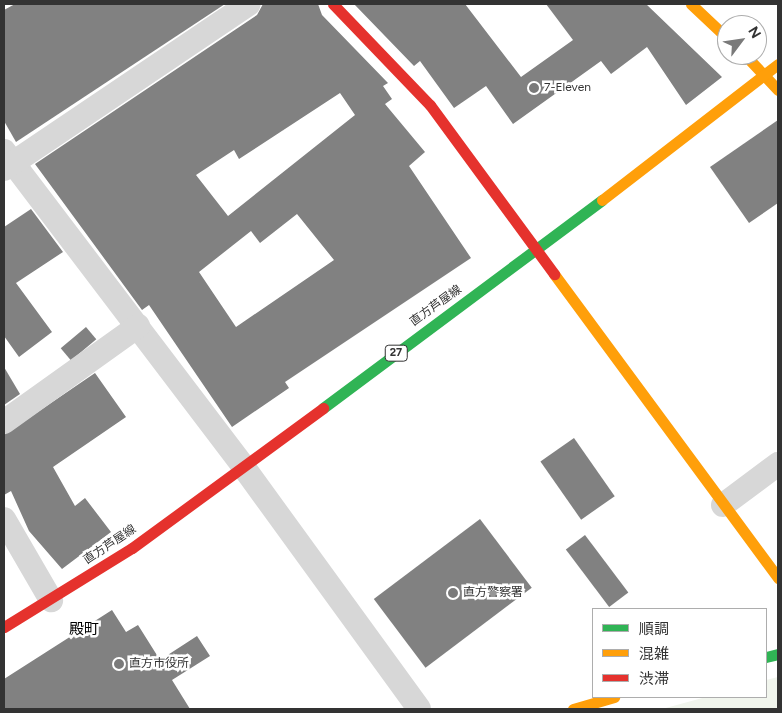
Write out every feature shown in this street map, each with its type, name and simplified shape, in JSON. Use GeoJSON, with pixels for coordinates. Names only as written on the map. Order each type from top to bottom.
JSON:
{"type":"FeatureCollection","features":[{"type":"Feature","properties":{"kind":"main road"},"geometry":{"type":"LineString","coordinates":[[333,4],[430,105],[534,252],[778,578]]}},
{"type":"Feature","properties":{"kind":"main road"},"geometry":{"type":"LineString","coordinates":[[691,4],[717,29]]}},
{"type":"Feature","properties":{"kind":"main road","name":"直方芦屋線"},"geometry":{"type":"LineString","coordinates":[[4,627],[51,600],[132,548],[242,465],[534,252],[778,64]]}},
{"type":"Feature","properties":{"kind":"main road"},"geometry":{"type":"LineString","coordinates":[[755,65],[778,90]]}},
{"type":"Feature","properties":{"kind":"main road"},"geometry":{"type":"LineString","coordinates":[[573,709],[611,698]]}},
{"type":"Feature","properties":{"kind":"street"},"geometry":{"type":"LineString","coordinates":[[249,4],[6,161],[138,326],[242,465],[419,709]]}},
{"type":"Feature","properties":{"kind":"street"},"geometry":{"type":"LineString","coordinates":[[4,422],[138,326]]}},
{"type":"Feature","properties":{"kind":"street"},"geometry":{"type":"LineString","coordinates":[[723,504],[778,464]]}},
{"type":"Feature","properties":{"kind":"street"},"geometry":{"type":"LineString","coordinates":[[4,519],[51,600]]}},
{"type":"Feature","properties":{"kind":"shaded area"},"geometry":{"type":"Polygon","coordinates":[[[778,677],[778,709],[662,709],[702,698],[767,698],[767,680],[778,677]]]}},
{"type":"Feature","properties":{"kind":"building"},"geometry":{"type":"Polygon","coordinates":[[[15,4],[225,4],[16,142],[4,121],[4,10],[15,4]]]}},
{"type":"Feature","properties":{"kind":"building"},"geometry":{"type":"Polygon","coordinates":[[[263,4],[318,4],[322,15],[388,83],[383,86],[392,99],[385,104],[425,152],[409,166],[471,258],[285,382],[289,388],[232,427],[149,305],[142,310],[35,164],[257,15],[263,4]],[[340,93],[239,159],[234,150],[196,175],[228,216],[355,115],[340,93]],[[297,214],[260,243],[251,231],[199,272],[236,327],[334,260],[297,214]]]}},
{"type":"Feature","properties":{"kind":"building"},"geometry":{"type":"Polygon","coordinates":[[[354,4],[465,4],[521,77],[573,40],[546,4],[646,4],[722,77],[686,105],[647,47],[611,74],[601,61],[513,124],[486,86],[454,108],[420,61],[414,66],[354,4]]]}},
{"type":"Feature","properties":{"kind":"building"},"geometry":{"type":"Polygon","coordinates":[[[778,120],[778,203],[749,223],[710,167],[778,120]]]}},
{"type":"Feature","properties":{"kind":"building"},"geometry":{"type":"Polygon","coordinates":[[[31,209],[63,252],[16,283],[52,332],[19,357],[4,336],[4,227],[31,209]]]}},
{"type":"Feature","properties":{"kind":"building"},"geometry":{"type":"Polygon","coordinates":[[[86,327],[96,339],[71,360],[61,348],[86,327]]]}},
{"type":"Feature","properties":{"kind":"building"},"geometry":{"type":"Polygon","coordinates":[[[4,367],[20,394],[4,405],[4,367]]]}},
{"type":"Feature","properties":{"kind":"building"},"geometry":{"type":"Polygon","coordinates":[[[95,373],[126,417],[53,467],[75,506],[85,498],[111,532],[62,569],[29,531],[11,491],[4,495],[4,435],[95,373]]]}},
{"type":"Feature","properties":{"kind":"building"},"geometry":{"type":"Polygon","coordinates":[[[574,438],[615,496],[581,520],[540,462],[574,438]]]}},
{"type":"Feature","properties":{"kind":"building","name":"直方警察署"},"geometry":{"type":"Polygon","coordinates":[[[480,519],[532,588],[426,668],[374,599],[480,519]]]}},
{"type":"Feature","properties":{"kind":"building"},"geometry":{"type":"Polygon","coordinates":[[[585,535],[628,593],[609,607],[566,549],[585,535]]]}},
{"type":"Feature","properties":{"kind":"building","name":"直方市役所"},"geometry":{"type":"Polygon","coordinates":[[[112,610],[126,632],[138,625],[160,660],[197,636],[210,656],[172,680],[190,709],[4,709],[4,679],[112,610]]]}},
{"type":"Feature","properties":{"kind":"traffic: fast"},"geometry":{"type":"LineString","coordinates":[[323,408],[602,200]]}},
{"type":"Feature","properties":{"kind":"traffic: fast"},"geometry":{"type":"LineString","coordinates":[[767,657],[778,654]]}},
{"type":"Feature","properties":{"kind":"traffic: slow"},"geometry":{"type":"LineString","coordinates":[[691,4],[717,29]]}},
{"type":"Feature","properties":{"kind":"traffic: slow"},"geometry":{"type":"LineString","coordinates":[[602,200],[778,64]]}},
{"type":"Feature","properties":{"kind":"traffic: slow"},"geometry":{"type":"LineString","coordinates":[[754,65],[778,90]]}},
{"type":"Feature","properties":{"kind":"traffic: slow"},"geometry":{"type":"LineString","coordinates":[[554,274],[778,578]]}},
{"type":"Feature","properties":{"kind":"traffic: slow"},"geometry":{"type":"LineString","coordinates":[[573,709],[611,698]]}},
{"type":"Feature","properties":{"kind":"traffic: jam"},"geometry":{"type":"LineString","coordinates":[[333,4],[430,105],[554,274]]}},
{"type":"Feature","properties":{"kind":"traffic: jam"},"geometry":{"type":"LineString","coordinates":[[4,627],[132,548],[323,408]]}},
{"type":"Feature","properties":{"kind":"place","name":"7-Eleven"},"geometry":{"type":"Point","coordinates":[534,88]}},
{"type":"Feature","properties":{"kind":"place","name":"直方警察署"},"geometry":{"type":"Point","coordinates":[453,593]}},
{"type":"Feature","properties":{"kind":"place","name":"直方市役所"},"geometry":{"type":"Point","coordinates":[119,664]}},
{"type":"Feature","properties":{"kind":"district","name":"殿町"},"geometry":{"type":"Point","coordinates":[84,630]}}]}
